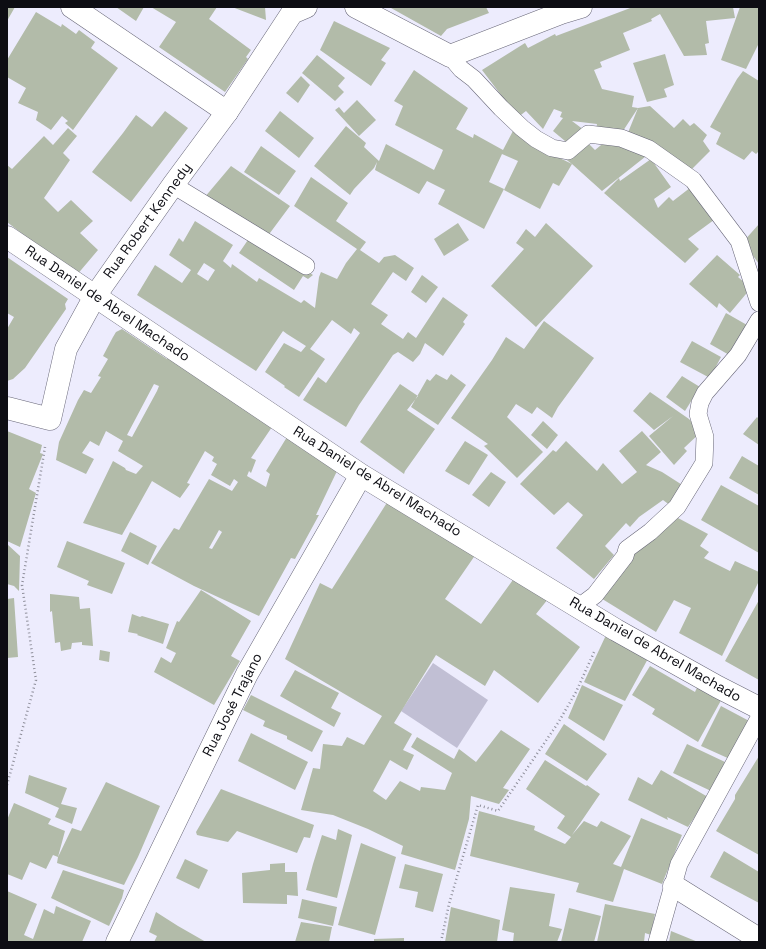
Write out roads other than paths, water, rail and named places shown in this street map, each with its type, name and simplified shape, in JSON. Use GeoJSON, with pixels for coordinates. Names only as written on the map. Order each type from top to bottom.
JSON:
{"type":"FeatureCollection","features":[{"type":"Feature","properties":{"kind":"street"},"geometry":{"type":"LineString","coordinates":[[72,7],[227,112]]}},
{"type":"Feature","properties":{"kind":"street"},"geometry":{"type":"LineString","coordinates":[[356,7],[450,56],[561,13],[582,7]]}},
{"type":"Feature","properties":{"kind":"street","name":"Rua Robert Kennedy"},"geometry":{"type":"LineString","coordinates":[[7,408],[50,419],[66,349],[95,296],[173,185],[227,112],[297,9]]}},
{"type":"Feature","properties":{"kind":"street","name":"Rua Daniel de Abrel Machado"},"geometry":{"type":"LineString","coordinates":[[7,237],[361,475],[604,622],[718,687],[759,708]]}},
{"type":"Feature","properties":{"kind":"street","name":"Rua José Trajano"},"geometry":{"type":"LineString","coordinates":[[117,942],[247,674],[361,475]]}},
{"type":"Feature","properties":{"kind":"street"},"geometry":{"type":"LineString","coordinates":[[674,886],[759,939]]}},
{"type":"Feature","properties":{"kind":"lane"},"geometry":{"type":"LineString","coordinates":[[450,56],[461,69],[474,79],[522,128],[536,139],[552,148],[568,151],[588,134],[621,138],[649,149],[693,180],[739,241],[759,303]]}},
{"type":"Feature","properties":{"kind":"lane"},"geometry":{"type":"LineString","coordinates":[[173,185],[306,266]]}},
{"type":"Feature","properties":{"kind":"lane"},"geometry":{"type":"LineString","coordinates":[[579,607],[594,595],[602,586],[625,556],[627,549],[650,532],[676,507],[704,463],[704,437],[698,414],[700,403],[705,393],[738,355],[759,320]]}},
{"type":"Feature","properties":{"kind":"lane"},"geometry":{"type":"LineString","coordinates":[[657,942],[679,864],[759,718]]}}]}
